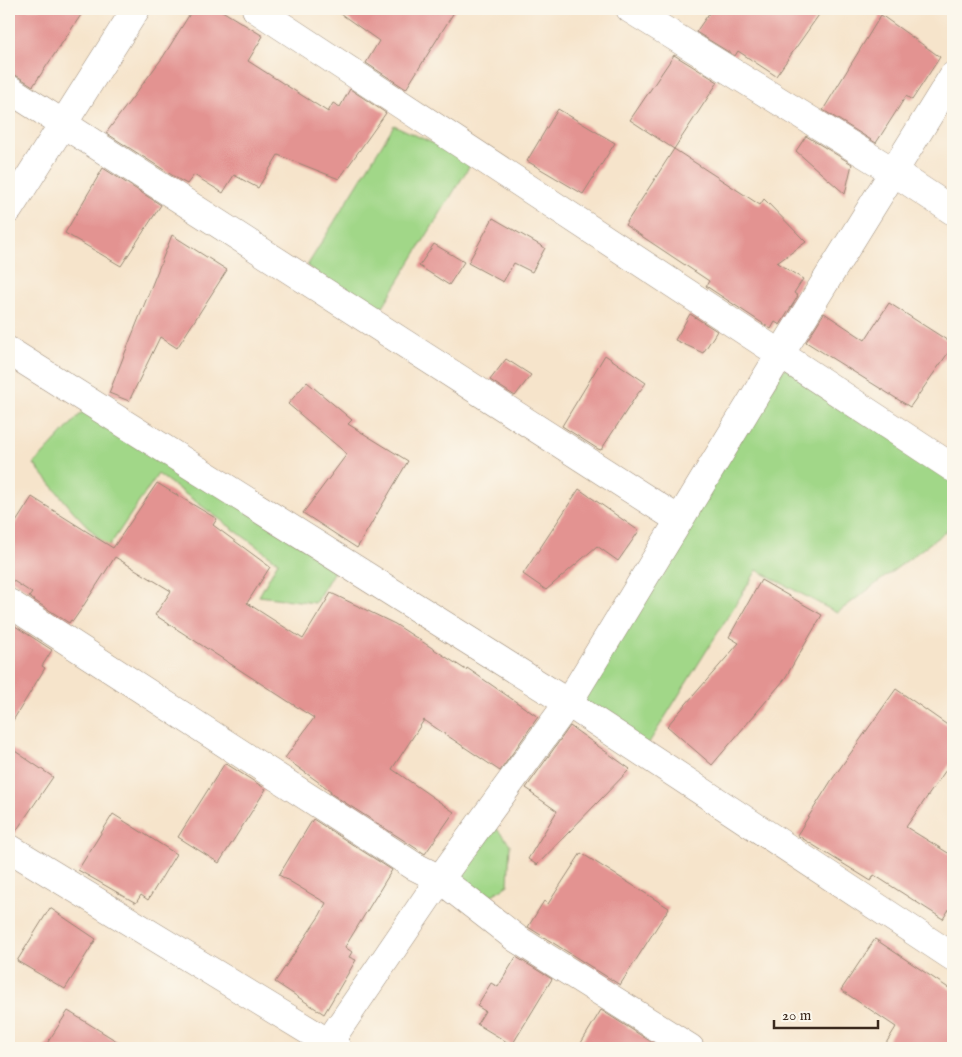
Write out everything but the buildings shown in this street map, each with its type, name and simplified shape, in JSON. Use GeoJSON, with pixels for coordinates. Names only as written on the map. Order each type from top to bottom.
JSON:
{"type":"FeatureCollection","features":[{"type":"Feature","properties":{"kind":"street"},"geometry":{"type":"LineString","coordinates":[[9,208],[136,9]]}},
{"type":"Feature","properties":{"kind":"street"},"geometry":{"type":"LineString","coordinates":[[256,9],[953,468]]}},
{"type":"Feature","properties":{"kind":"street"},"geometry":{"type":"LineString","coordinates":[[630,9],[894,172],[953,211]]}},
{"type":"Feature","properties":{"kind":"street"},"geometry":{"type":"LineString","coordinates":[[9,848],[330,1046],[440,879],[568,703],[781,353],[953,76]]}},
{"type":"Feature","properties":{"kind":"street"},"geometry":{"type":"LineString","coordinates":[[9,89],[679,520]]}},
{"type":"Feature","properties":{"kind":"street"},"geometry":{"type":"LineString","coordinates":[[9,351],[568,703],[953,957]]}},
{"type":"Feature","properties":{"kind":"street"},"geometry":{"type":"LineString","coordinates":[[9,603],[414,866],[440,879],[517,938],[690,1048]]}},
{"type":"Feature","properties":{"kind":"green space"},"geometry":{"type":"Polygon","coordinates":[[[394,125],[472,162],[377,316],[307,266],[394,125]]]}},
{"type":"Feature","properties":{"kind":"green space"},"geometry":{"type":"Polygon","coordinates":[[[785,367],[953,475],[953,526],[837,613],[757,570],[647,746],[578,699],[785,367]]]}},
{"type":"Feature","properties":{"kind":"green space"},"geometry":{"type":"Polygon","coordinates":[[[87,407],[336,568],[315,603],[259,596],[278,562],[158,474],[108,548],[73,511],[34,464],[87,407]]]}},
{"type":"Feature","properties":{"kind":"green space"},"geometry":{"type":"Polygon","coordinates":[[[488,819],[510,844],[508,885],[478,904],[445,878],[488,819]]]}}]}
